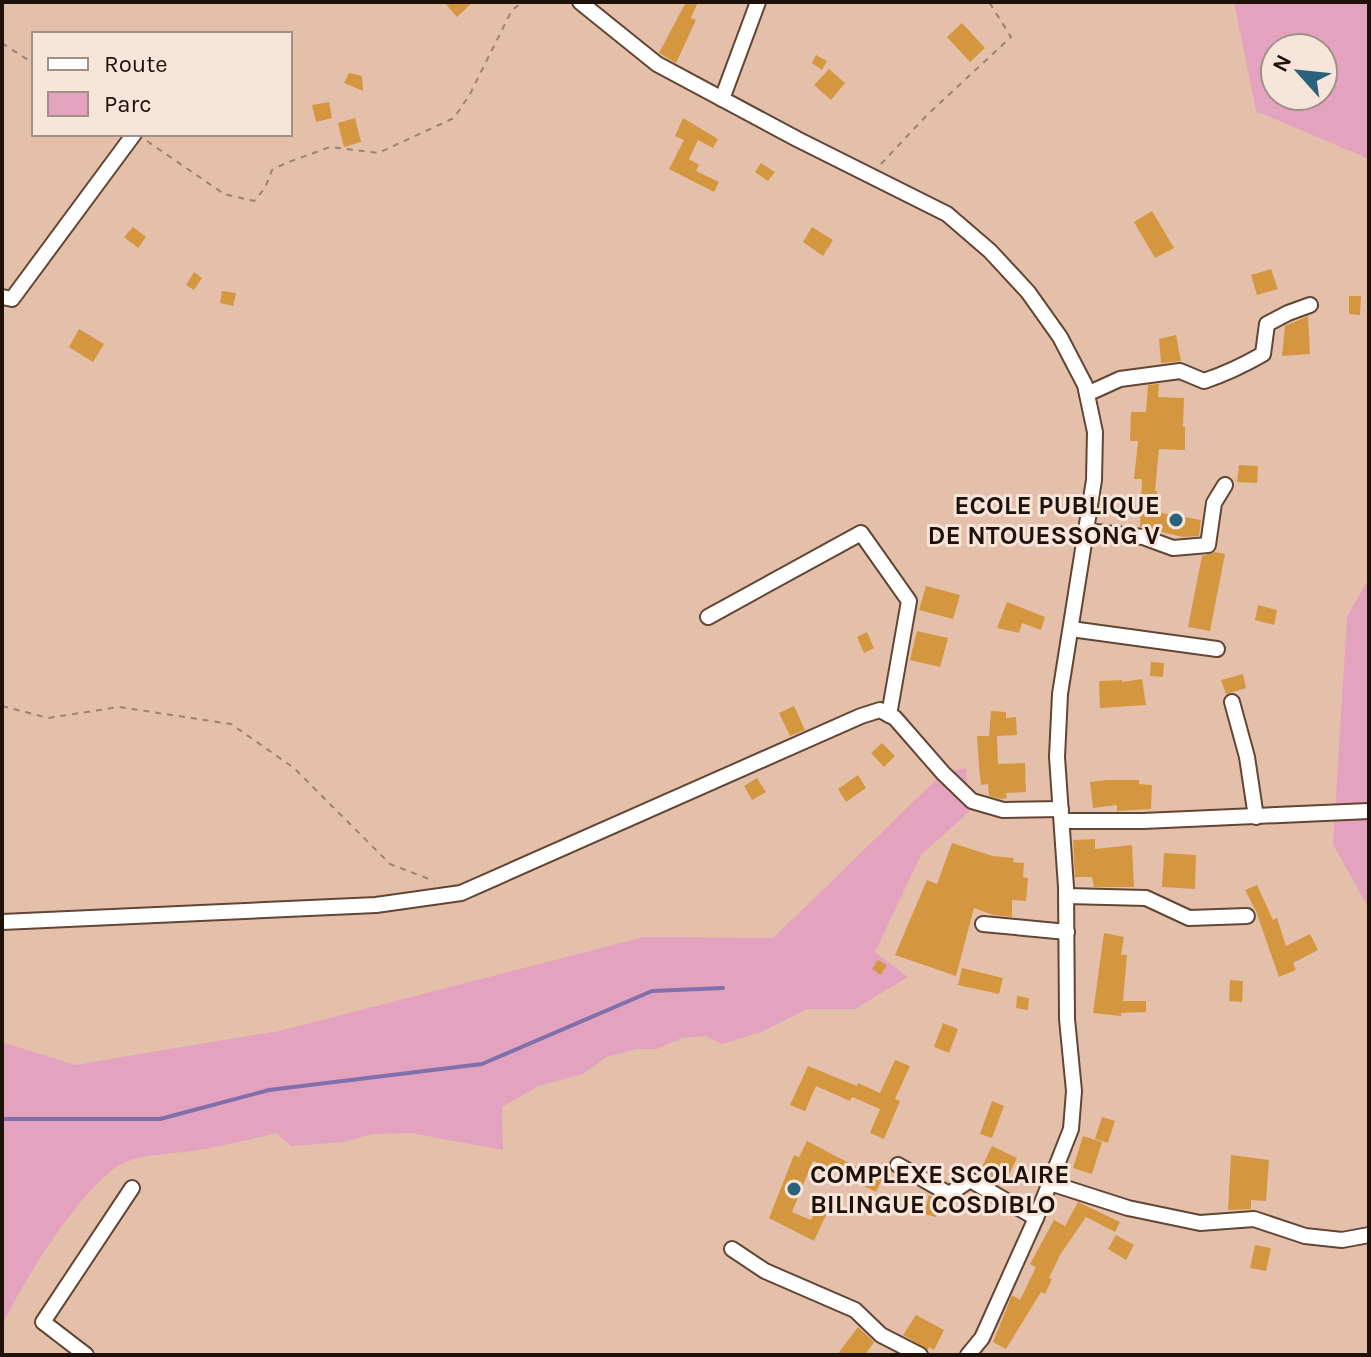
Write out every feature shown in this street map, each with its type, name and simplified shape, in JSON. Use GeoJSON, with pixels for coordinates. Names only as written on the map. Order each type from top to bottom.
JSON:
{"type":"FeatureCollection","features":[{"type":"Feature","properties":{"kind":"street"},"geometry":{"type":"LineString","coordinates":[[580,2],[657,64],[947,214],[990,251],[1028,292],[1060,337],[1085,385],[1095,432],[1094,480],[1060,694],[1057,757],[1067,896],[1067,1019],[1074,1091],[1071,1129],[1036,1218],[982,1338],[968,1355]]}},
{"type":"Feature","properties":{"kind":"street"},"geometry":{"type":"LineString","coordinates":[[722,99],[758,2]]}},
{"type":"Feature","properties":{"kind":"street"},"geometry":{"type":"LineString","coordinates":[[2,297],[12,299],[134,136]]}},
{"type":"Feature","properties":{"kind":"street"},"geometry":{"type":"LineString","coordinates":[[1087,394],[1120,379],[1180,371],[1204,381],[1240,368],[1263,354],[1267,324],[1310,305]]}},
{"type":"Feature","properties":{"kind":"street"},"geometry":{"type":"LineString","coordinates":[[1086,531],[1143,537],[1173,548],[1208,545],[1214,503],[1225,485]]}},
{"type":"Feature","properties":{"kind":"street"},"geometry":{"type":"LineString","coordinates":[[708,617],[861,533],[909,601],[889,715]]}},
{"type":"Feature","properties":{"kind":"street"},"geometry":{"type":"LineString","coordinates":[[1071,629],[1217,649]]}},
{"type":"Feature","properties":{"kind":"street"},"geometry":{"type":"LineString","coordinates":[[1232,702],[1247,757],[1256,817]]}},
{"type":"Feature","properties":{"kind":"street"},"geometry":{"type":"LineString","coordinates":[[2,922],[376,905],[461,893],[880,710],[895,718],[972,801],[1003,810],[1062,815],[1256,817],[1369,811]]}},
{"type":"Feature","properties":{"kind":"street"},"geometry":{"type":"LineString","coordinates":[[1067,896],[1146,898],[1189,918],[1247,916]]}},
{"type":"Feature","properties":{"kind":"street"},"geometry":{"type":"LineString","coordinates":[[983,924],[1067,932]]}},
{"type":"Feature","properties":{"kind":"street"},"geometry":{"type":"LineString","coordinates":[[898,1165],[949,1194],[970,1180],[1036,1218]]}},
{"type":"Feature","properties":{"kind":"street"},"geometry":{"type":"LineString","coordinates":[[1050,1183],[1128,1208],[1200,1223],[1254,1219],[1305,1236],[1342,1240],[1369,1235]]}},
{"type":"Feature","properties":{"kind":"street"},"geometry":{"type":"LineString","coordinates":[[86,1355],[43,1322],[132,1188]]}},
{"type":"Feature","properties":{"kind":"street"},"geometry":{"type":"LineString","coordinates":[[732,1249],[765,1271],[855,1310],[881,1335],[920,1355]]}},
{"type":"Feature","properties":{"kind":"path"},"geometry":{"type":"LineString","coordinates":[[138,136],[224,194],[254,201],[265,188],[272,170],[286,163],[330,147],[378,153],[454,118],[470,94],[512,10],[523,2]]}},
{"type":"Feature","properties":{"kind":"path"},"geometry":{"type":"LineString","coordinates":[[870,176],[926,116],[1011,37],[989,2]]}},
{"type":"Feature","properties":{"kind":"path"},"geometry":{"type":"LineString","coordinates":[[2,43],[32,63]]}},
{"type":"Feature","properties":{"kind":"path"},"geometry":{"type":"LineString","coordinates":[[2,706],[48,718],[119,707],[231,724],[294,768],[390,864],[433,881]]}},
{"type":"Feature","properties":{"kind":"green space"},"geometry":{"type":"Polygon","coordinates":[[[1234,2],[1369,2],[1369,159],[1256,111],[1234,2]]]}},
{"type":"Feature","properties":{"kind":"green space"},"geometry":{"type":"Polygon","coordinates":[[[1369,578],[1369,909],[1333,844],[1347,617],[1369,578]]]}},
{"type":"Feature","properties":{"kind":"green space"},"geometry":{"type":"Polygon","coordinates":[[[966,768],[969,812],[921,855],[875,952],[908,977],[855,1009],[807,1009],[761,1032],[722,1044],[705,1036],[682,1038],[657,1049],[637,1049],[607,1057],[583,1074],[539,1086],[502,1107],[503,1150],[411,1133],[372,1134],[345,1142],[291,1146],[276,1133],[192,1151],[133,1159],[110,1172],[74,1210],[23,1286],[2,1326],[2,1042],[75,1065],[279,1031],[644,937],[773,938],[943,773],[966,768]]]}},
{"type":"Feature","properties":{"kind":"building"},"geometry":{"type":"Polygon","coordinates":[[[444,2],[473,2],[457,17],[444,2]]]}},
{"type":"Feature","properties":{"kind":"building"},"geometry":{"type":"Polygon","coordinates":[[[686,2],[698,2],[691,18],[696,20],[676,63],[659,53],[686,2]]]}},
{"type":"Feature","properties":{"kind":"building"},"geometry":{"type":"Polygon","coordinates":[[[962,23],[985,48],[970,62],[947,37],[962,23]]]}},
{"type":"Feature","properties":{"kind":"building"},"geometry":{"type":"Polygon","coordinates":[[[816,55],[827,61],[822,70],[812,63],[816,55]]]}},
{"type":"Feature","properties":{"kind":"building"},"geometry":{"type":"Polygon","coordinates":[[[829,69],[845,83],[831,100],[814,85],[829,69]]]}},
{"type":"Feature","properties":{"kind":"building"},"geometry":{"type":"Polygon","coordinates":[[[349,73],[362,76],[363,91],[344,83],[349,73]]]}},
{"type":"Feature","properties":{"kind":"building"},"geometry":{"type":"Polygon","coordinates":[[[329,102],[332,118],[316,122],[312,105],[329,102]]]}},
{"type":"Feature","properties":{"kind":"building"},"geometry":{"type":"Polygon","coordinates":[[[355,118],[361,142],[344,147],[338,123],[355,118]]]}},
{"type":"Feature","properties":{"kind":"building"},"geometry":{"type":"Polygon","coordinates":[[[683,118],[718,139],[713,148],[698,140],[689,159],[699,165],[696,171],[719,182],[714,192],[669,169],[684,140],[675,136],[683,118]]]}},
{"type":"Feature","properties":{"kind":"building"},"geometry":{"type":"Polygon","coordinates":[[[761,163],[775,172],[768,181],[755,172],[761,163]]]}},
{"type":"Feature","properties":{"kind":"building"},"geometry":{"type":"Polygon","coordinates":[[[1152,211],[1174,248],[1155,258],[1134,222],[1152,211]]]}},
{"type":"Feature","properties":{"kind":"building"},"geometry":{"type":"Polygon","coordinates":[[[133,227],[146,237],[138,248],[124,237],[133,227]]]}},
{"type":"Feature","properties":{"kind":"building"},"geometry":{"type":"Polygon","coordinates":[[[812,227],[833,240],[823,256],[803,242],[812,227]]]}},
{"type":"Feature","properties":{"kind":"building"},"geometry":{"type":"Polygon","coordinates":[[[1271,269],[1278,289],[1257,295],[1251,275],[1271,269]]]}},
{"type":"Feature","properties":{"kind":"building"},"geometry":{"type":"Polygon","coordinates":[[[194,272],[202,278],[194,290],[186,285],[194,272]]]}},
{"type":"Feature","properties":{"kind":"building"},"geometry":{"type":"Polygon","coordinates":[[[222,291],[236,293],[233,306],[220,303],[222,291]]]}},
{"type":"Feature","properties":{"kind":"building"},"geometry":{"type":"Polygon","coordinates":[[[1349,296],[1361,296],[1360,315],[1349,314],[1349,296]]]}},
{"type":"Feature","properties":{"kind":"building"},"geometry":{"type":"Polygon","coordinates":[[[1308,316],[1310,354],[1282,356],[1285,326],[1308,316]]]}},
{"type":"Feature","properties":{"kind":"building"},"geometry":{"type":"Polygon","coordinates":[[[79,329],[104,344],[93,362],[69,347],[79,329]]]}},
{"type":"Feature","properties":{"kind":"building"},"geometry":{"type":"Polygon","coordinates":[[[1176,335],[1181,361],[1161,363],[1159,339],[1176,335]]]}},
{"type":"Feature","properties":{"kind":"building"},"geometry":{"type":"Polygon","coordinates":[[[1159,384],[1158,397],[1184,398],[1185,450],[1159,449],[1155,491],[1157,512],[1201,520],[1199,536],[1183,537],[1140,527],[1142,479],[1134,479],[1138,441],[1130,441],[1131,412],[1146,412],[1148,385],[1159,384]]]}},
{"type":"Feature","properties":{"kind":"building"},"geometry":{"type":"Polygon","coordinates":[[[1239,465],[1258,466],[1257,483],[1237,482],[1239,465]]]}},
{"type":"Feature","properties":{"kind":"building"},"geometry":{"type":"Polygon","coordinates":[[[1215,552],[1225,554],[1210,631],[1188,627],[1202,556],[1215,552]]]}},
{"type":"Feature","properties":{"kind":"building"},"geometry":{"type":"Polygon","coordinates":[[[926,586],[960,595],[953,619],[919,610],[926,586]]]}},
{"type":"Feature","properties":{"kind":"building"},"geometry":{"type":"Polygon","coordinates":[[[1007,602],[1045,617],[1041,630],[1022,623],[1019,633],[997,628],[1007,602]]]}},
{"type":"Feature","properties":{"kind":"building"},"geometry":{"type":"Polygon","coordinates":[[[1258,605],[1277,610],[1274,625],[1255,620],[1258,605]]]}},
{"type":"Feature","properties":{"kind":"building"},"geometry":{"type":"Polygon","coordinates":[[[917,631],[948,638],[940,667],[910,660],[917,631]]]}},
{"type":"Feature","properties":{"kind":"building"},"geometry":{"type":"Polygon","coordinates":[[[867,632],[874,648],[864,653],[857,637],[867,632]]]}},
{"type":"Feature","properties":{"kind":"building"},"geometry":{"type":"Polygon","coordinates":[[[1151,662],[1164,663],[1163,677],[1150,676],[1151,662]]]}},
{"type":"Feature","properties":{"kind":"building"},"geometry":{"type":"Polygon","coordinates":[[[1243,674],[1246,688],[1226,694],[1221,680],[1243,674]]]}},
{"type":"Feature","properties":{"kind":"building"},"geometry":{"type":"Polygon","coordinates":[[[1142,679],[1146,705],[1100,708],[1099,681],[1142,679]]]}},
{"type":"Feature","properties":{"kind":"building"},"geometry":{"type":"Polygon","coordinates":[[[794,706],[805,730],[790,736],[779,713],[794,706]]]}},
{"type":"Feature","properties":{"kind":"building"},"geometry":{"type":"Polygon","coordinates":[[[991,711],[1006,712],[1006,718],[1016,717],[1017,735],[997,736],[998,764],[1025,763],[1026,792],[1006,793],[1007,798],[1001,799],[989,796],[988,784],[981,785],[977,736],[989,736],[991,711]]]}},
{"type":"Feature","properties":{"kind":"building"},"geometry":{"type":"Polygon","coordinates":[[[882,743],[895,756],[884,767],[871,753],[882,743]]]}},
{"type":"Feature","properties":{"kind":"building"},"geometry":{"type":"Polygon","coordinates":[[[858,775],[866,788],[846,802],[838,789],[858,775]]]}},
{"type":"Feature","properties":{"kind":"building"},"geometry":{"type":"Polygon","coordinates":[[[757,778],[766,792],[752,800],[744,786],[757,778]]]}},
{"type":"Feature","properties":{"kind":"building"},"geometry":{"type":"Polygon","coordinates":[[[1139,780],[1139,784],[1152,785],[1151,809],[1117,811],[1117,805],[1093,808],[1090,782],[1139,780]]]}},
{"type":"Feature","properties":{"kind":"building"},"geometry":{"type":"Polygon","coordinates":[[[1095,839],[1095,849],[1132,845],[1134,887],[1094,887],[1092,877],[1075,877],[1073,840],[1095,839]]]}},
{"type":"Feature","properties":{"kind":"building"},"geometry":{"type":"Polygon","coordinates":[[[952,843],[993,856],[1014,858],[1013,862],[1024,863],[1023,877],[1028,878],[1026,901],[1012,900],[1012,917],[993,915],[974,908],[956,976],[895,955],[927,880],[937,884],[952,843]]]}},
{"type":"Feature","properties":{"kind":"building"},"geometry":{"type":"Polygon","coordinates":[[[1164,853],[1196,855],[1195,889],[1162,887],[1164,853]]]}},
{"type":"Feature","properties":{"kind":"building"},"geometry":{"type":"Polygon","coordinates":[[[1257,885],[1273,920],[1277,918],[1286,946],[1310,934],[1318,950],[1293,963],[1296,970],[1279,977],[1256,911],[1245,890],[1257,885]]]}},
{"type":"Feature","properties":{"kind":"building"},"geometry":{"type":"Polygon","coordinates":[[[1104,933],[1124,937],[1121,955],[1127,955],[1123,1001],[1146,1001],[1146,1012],[1121,1013],[1121,1016],[1093,1013],[1104,933]]]}},
{"type":"Feature","properties":{"kind":"building"},"geometry":{"type":"Polygon","coordinates":[[[878,960],[887,965],[881,975],[872,969],[878,960]]]}},
{"type":"Feature","properties":{"kind":"building"},"geometry":{"type":"Polygon","coordinates":[[[962,968],[1003,978],[999,994],[958,985],[962,968]]]}},
{"type":"Feature","properties":{"kind":"building"},"geometry":{"type":"Polygon","coordinates":[[[1230,980],[1243,981],[1242,1002],[1229,1001],[1230,980]]]}},
{"type":"Feature","properties":{"kind":"building"},"geometry":{"type":"Polygon","coordinates":[[[1017,996],[1029,998],[1028,1010],[1016,1008],[1017,996]]]}},
{"type":"Feature","properties":{"kind":"building"},"geometry":{"type":"Polygon","coordinates":[[[943,1023],[958,1029],[949,1053],[934,1047],[943,1023]]]}},
{"type":"Feature","properties":{"kind":"building"},"geometry":{"type":"Polygon","coordinates":[[[895,1060],[910,1066],[895,1099],[900,1101],[884,1139],[870,1133],[880,1109],[852,1097],[850,1101],[816,1086],[805,1111],[790,1105],[808,1066],[880,1093],[895,1060]]]}},
{"type":"Feature","properties":{"kind":"building"},"geometry":{"type":"Polygon","coordinates":[[[992,1101],[1004,1106],[992,1138],[980,1134],[992,1101]]]}},
{"type":"Feature","properties":{"kind":"building"},"geometry":{"type":"Polygon","coordinates":[[[1102,1117],[1115,1121],[1108,1143],[1095,1139],[1102,1117]]]}},
{"type":"Feature","properties":{"kind":"building"},"geometry":{"type":"Polygon","coordinates":[[[1083,1136],[1102,1142],[1092,1174],[1073,1168],[1083,1136]]]}},
{"type":"Feature","properties":{"kind":"building"},"geometry":{"type":"Polygon","coordinates":[[[807,1141],[872,1175],[878,1164],[887,1169],[876,1192],[813,1161],[792,1212],[811,1220],[821,1199],[831,1204],[814,1241],[769,1218],[794,1155],[799,1157],[807,1141]]]}},
{"type":"Feature","properties":{"kind":"building"},"geometry":{"type":"Polygon","coordinates":[[[992,1146],[1017,1158],[1004,1185],[979,1173],[992,1146]]]}},
{"type":"Feature","properties":{"kind":"building"},"geometry":{"type":"Polygon","coordinates":[[[1231,1155],[1269,1160],[1266,1201],[1251,1200],[1251,1209],[1228,1210],[1231,1155]]]}},
{"type":"Feature","properties":{"kind":"building"},"geometry":{"type":"Polygon","coordinates":[[[929,1195],[940,1201],[936,1217],[924,1214],[929,1195]]]}},
{"type":"Feature","properties":{"kind":"building"},"geometry":{"type":"Polygon","coordinates":[[[1078,1202],[1120,1222],[1115,1232],[1086,1217],[1060,1255],[1045,1294],[1041,1292],[1006,1349],[993,1342],[1012,1295],[1020,1300],[1036,1267],[1030,1264],[1054,1220],[1065,1226],[1078,1202]]]}},
{"type":"Feature","properties":{"kind":"building"},"geometry":{"type":"Polygon","coordinates":[[[1116,1235],[1134,1245],[1126,1260],[1108,1249],[1116,1235]]]}},
{"type":"Feature","properties":{"kind":"building"},"geometry":{"type":"Polygon","coordinates":[[[1255,1245],[1271,1248],[1266,1271],[1250,1268],[1255,1245]]]}},
{"type":"Feature","properties":{"kind":"building"},"geometry":{"type":"Polygon","coordinates":[[[916,1315],[944,1330],[934,1350],[929,1347],[928,1350],[903,1335],[916,1315]]]}},
{"type":"Feature","properties":{"kind":"building"},"geometry":{"type":"Polygon","coordinates":[[[858,1327],[874,1342],[865,1355],[837,1355],[858,1327]]]}},
{"type":"Feature","properties":{"kind":"waterway"},"geometry":{"type":"LineString","coordinates":[[2,1119],[160,1119],[269,1090],[482,1064],[652,991],[723,988]]}},
{"type":"Feature","properties":{"kind":"place","name":"ECOLE PUBLIQUE DE NTOUESSONG V"},"geometry":{"type":"Point","coordinates":[1176,520]}},
{"type":"Feature","properties":{"kind":"place","name":"COMPLEXE SCOLAIRE BILINGUE COSDIBLO"},"geometry":{"type":"Point","coordinates":[794,1189]}}]}
